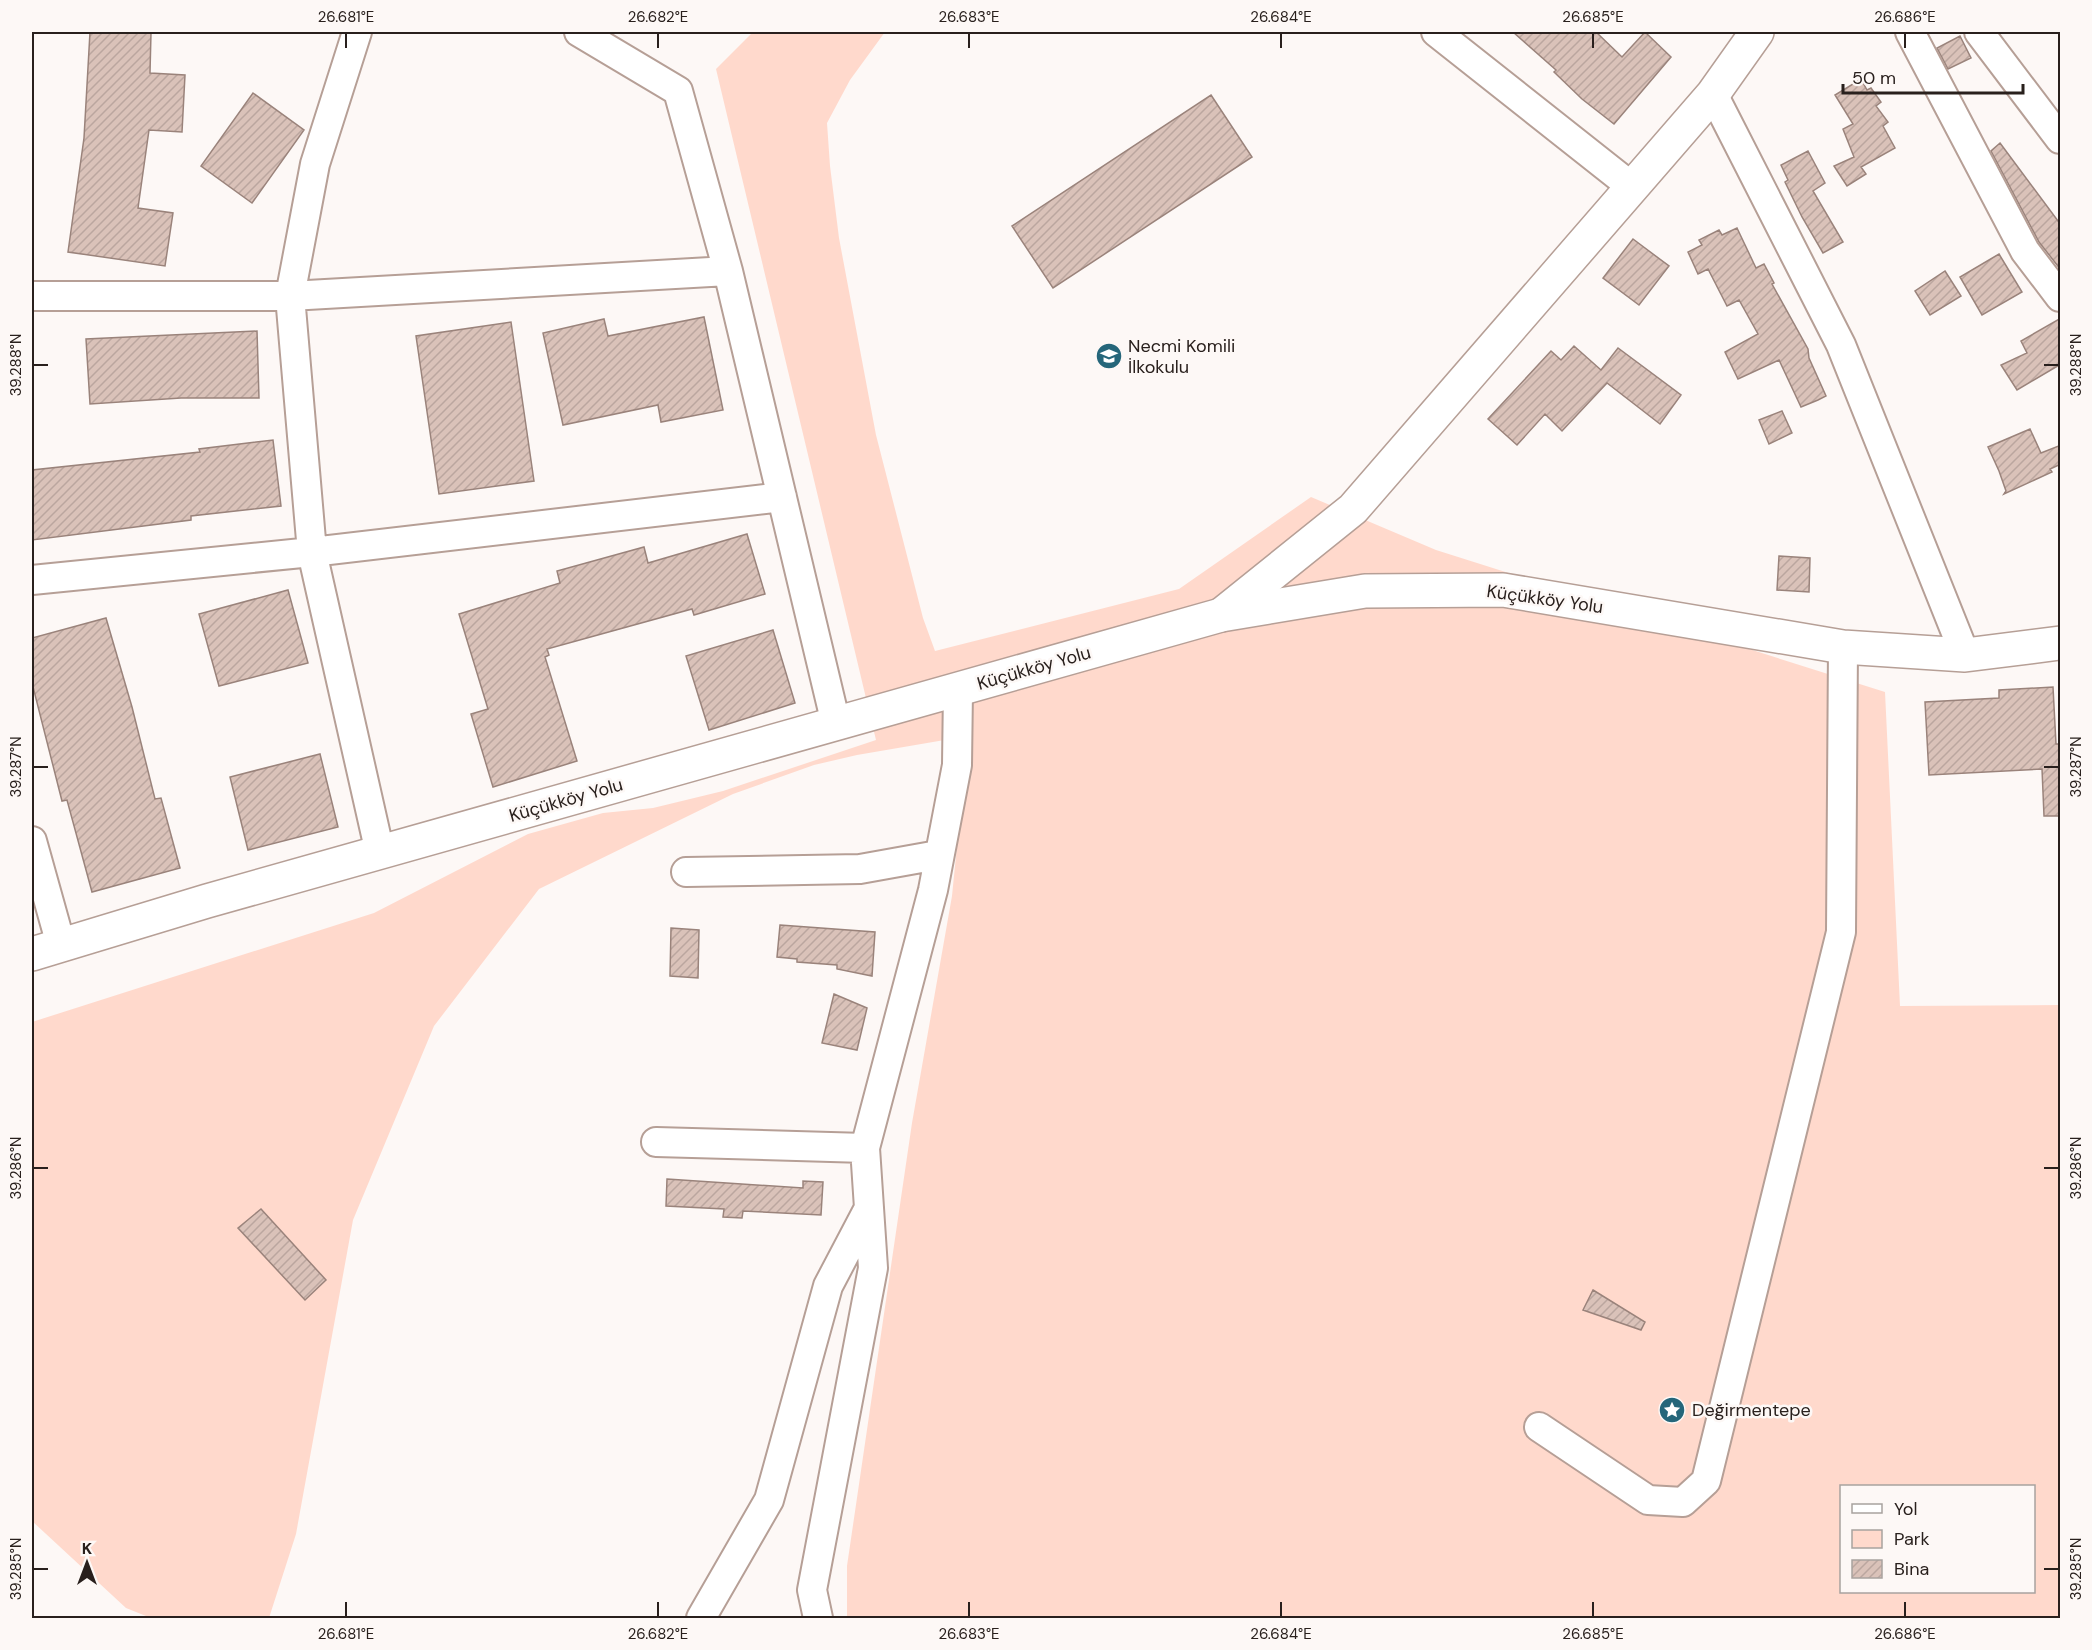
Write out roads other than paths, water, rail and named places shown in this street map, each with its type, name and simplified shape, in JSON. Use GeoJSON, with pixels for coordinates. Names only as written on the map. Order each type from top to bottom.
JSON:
{"type":"FeatureCollection","features":[{"type":"Feature","properties":{"kind":"main road"},"geometry":{"type":"LineString","coordinates":[[1221,615],[1353,509],[1713,94],[1757,32]]}},
{"type":"Feature","properties":{"kind":"main road","name":"Küçükköy Yolu"},"geometry":{"type":"LineString","coordinates":[[46,949],[1221,615],[1365,591],[1503,590],[1843,647],[1965,655],[2061,643]]}},
{"type":"Feature","properties":{"kind":"street"},"geometry":{"type":"LineString","coordinates":[[357,32],[315,164],[291,296],[312,552],[380,853]]}},
{"type":"Feature","properties":{"kind":"street"},"geometry":{"type":"LineString","coordinates":[[579,32],[678,91],[728,271],[836,724]]}},
{"type":"Feature","properties":{"kind":"street"},"geometry":{"type":"LineString","coordinates":[[1436,32],[1632,187]]}},
{"type":"Feature","properties":{"kind":"street"},"geometry":{"type":"LineString","coordinates":[[1910,32],[2025,251],[2061,297]]}},
{"type":"Feature","properties":{"kind":"street"},"geometry":{"type":"LineString","coordinates":[[1978,32],[2061,139]]}},
{"type":"Feature","properties":{"kind":"street"},"geometry":{"type":"LineString","coordinates":[[1713,94],[1841,345],[1965,655]]}},
{"type":"Feature","properties":{"kind":"street"},"geometry":{"type":"LineString","coordinates":[[32,296],[291,296],[728,271]]}},
{"type":"Feature","properties":{"kind":"street"},"geometry":{"type":"LineString","coordinates":[[32,580],[312,552],[782,497]]}},
{"type":"Feature","properties":{"kind":"street"},"geometry":{"type":"LineString","coordinates":[[1539,1427],[1648,1500],[1683,1502],[1706,1481],[1841,932],[1843,647]]}},
{"type":"Feature","properties":{"kind":"street"},"geometry":{"type":"LineString","coordinates":[[818,1618],[812,1590],[873,1268],[865,1148],[933,890],[957,765],[958,690]]}},
{"type":"Feature","properties":{"kind":"street"},"geometry":{"type":"LineString","coordinates":[[32,841],[46,949]]}},
{"type":"Feature","properties":{"kind":"street"},"geometry":{"type":"LineString","coordinates":[[686,872],[860,869],[938,855]]}},
{"type":"Feature","properties":{"kind":"street"},"geometry":{"type":"LineString","coordinates":[[656,1142],[865,1148]]}},
{"type":"Feature","properties":{"kind":"street"},"geometry":{"type":"LineString","coordinates":[[701,1618],[769,1500],[828,1286],[869,1208]]}},
{"type":"Feature","properties":{"kind":"place","name":"Necmi Komili İlkokulu"},"geometry":{"type":"Point","coordinates":[1109,356]}},
{"type":"Feature","properties":{"kind":"place","name":"Değirmentepe"},"geometry":{"type":"Point","coordinates":[1672,1410]}}]}
